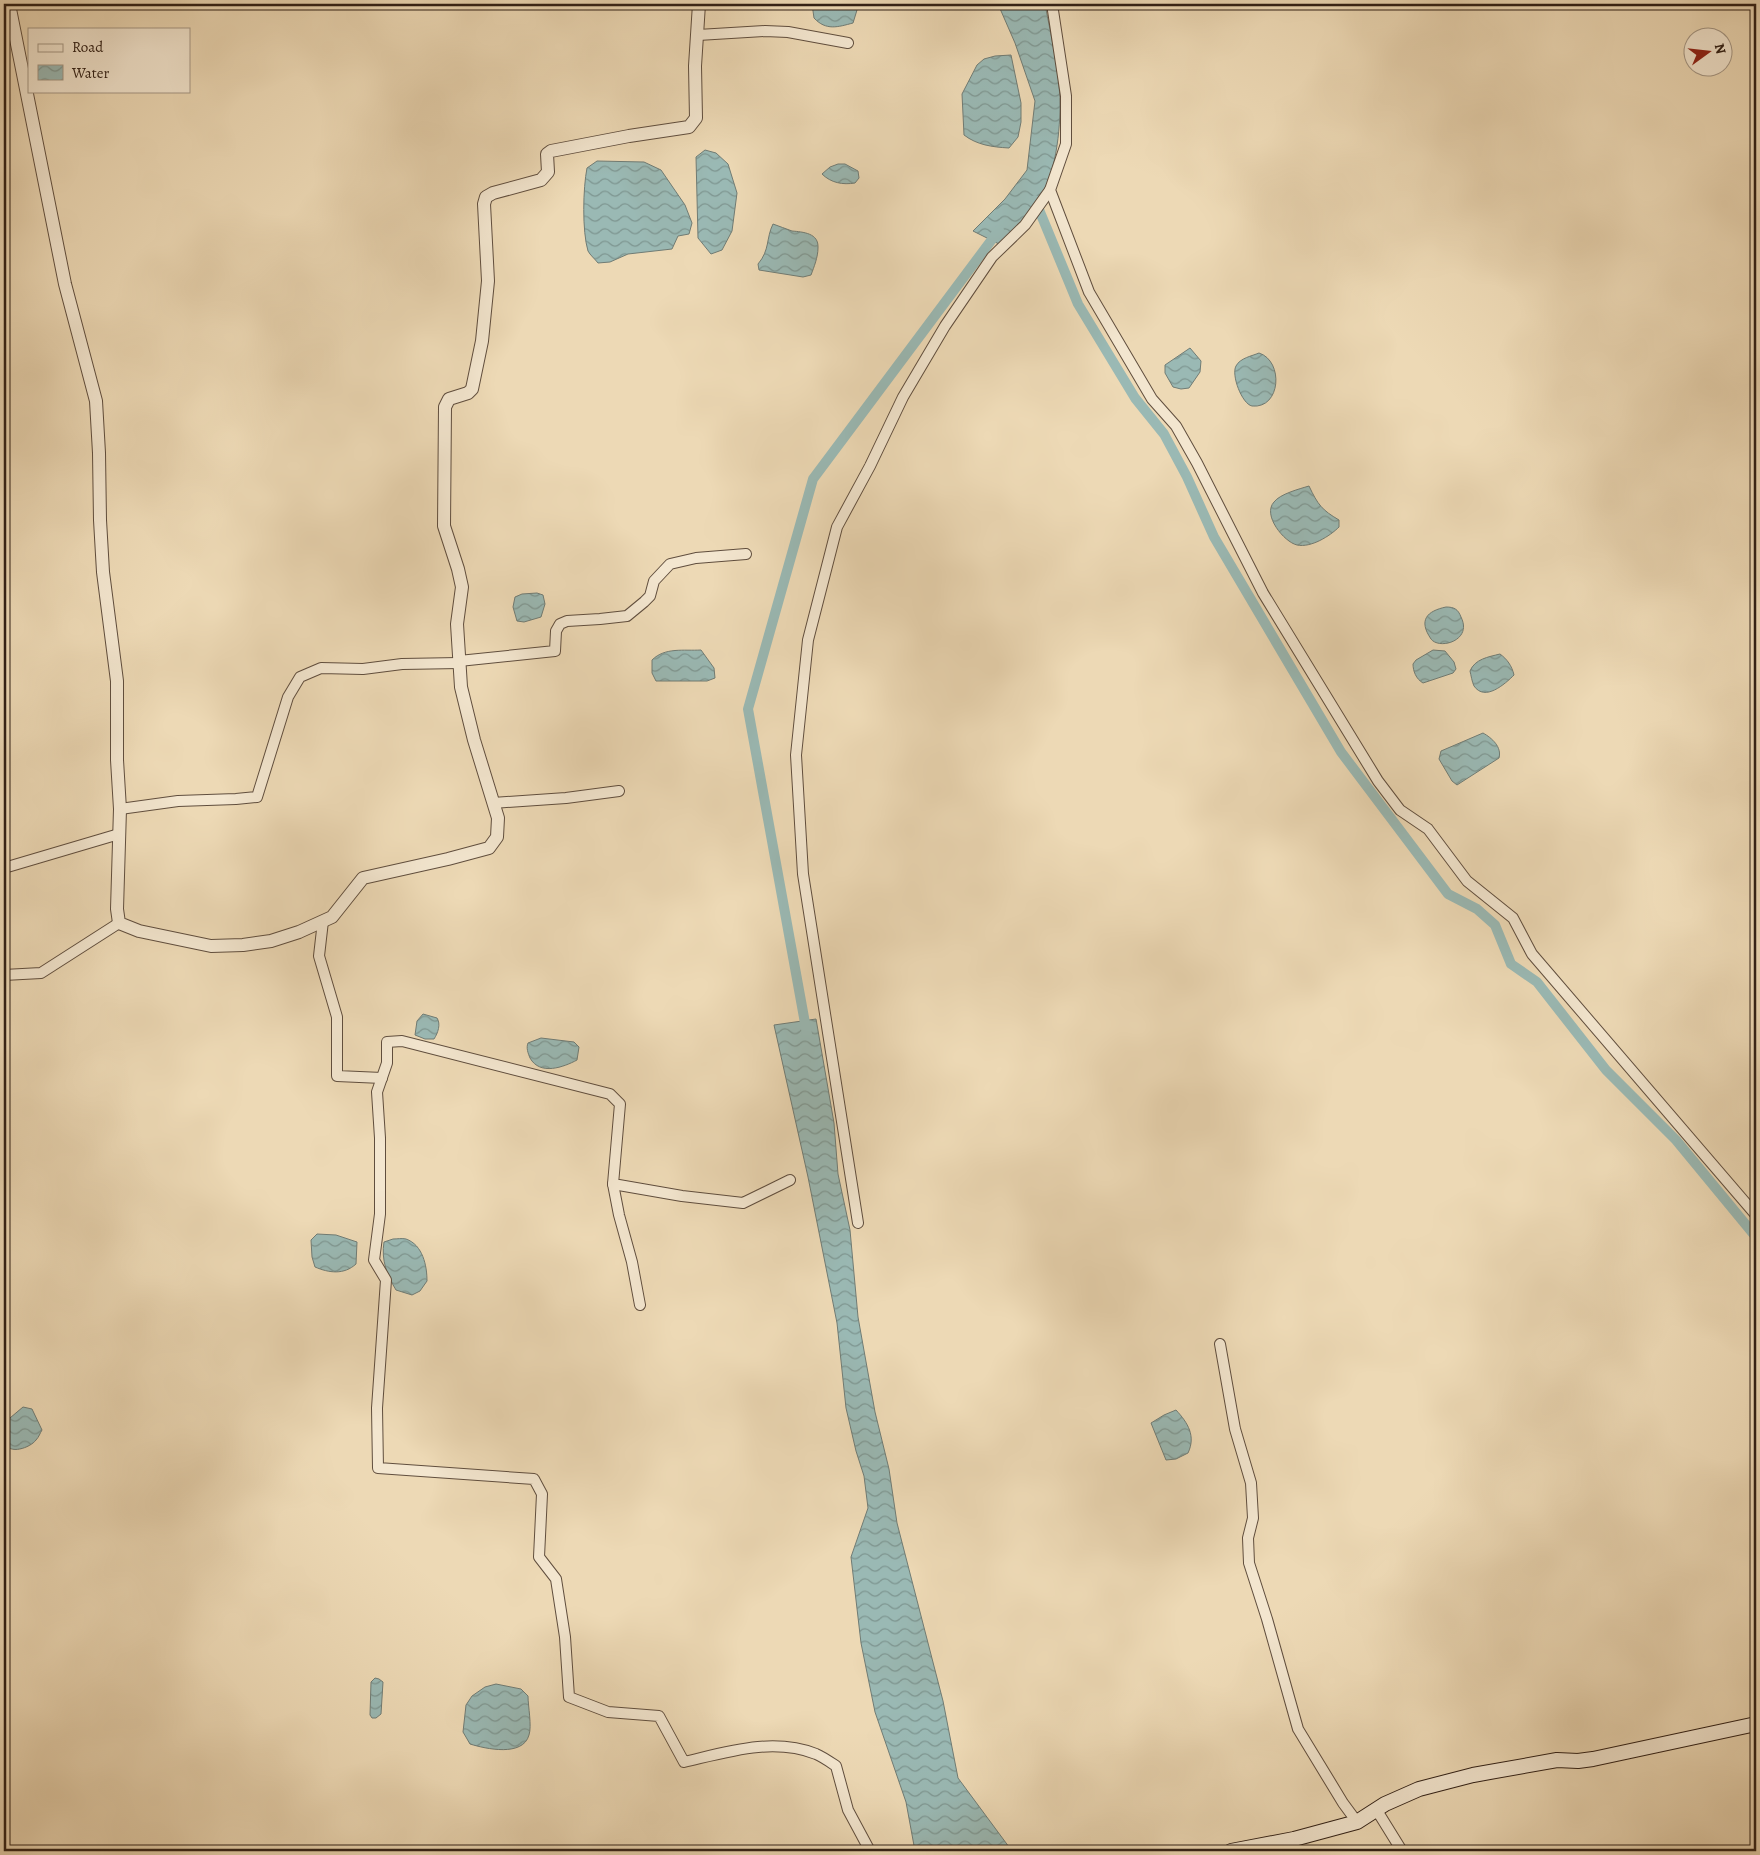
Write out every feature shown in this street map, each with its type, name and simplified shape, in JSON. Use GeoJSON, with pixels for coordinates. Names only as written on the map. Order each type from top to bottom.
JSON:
{"type":"FeatureCollection","features":[{"type":"Feature","properties":{"kind":"main road"},"geometry":{"type":"LineString","coordinates":[[1231,1851],[1294,1839],[1357,1822],[1385,1804],[1419,1789],[1474,1775],[1557,1760],[1578,1761],[1594,1759],[1756,1724]]}},
{"type":"Feature","properties":{"kind":"street"},"geometry":{"type":"LineString","coordinates":[[9,4],[65,284],[96,402],[102,572],[117,681],[117,760],[120,809],[116,909],[119,923]]}},
{"type":"Feature","properties":{"kind":"street"},"geometry":{"type":"LineString","coordinates":[[119,923],[139,931],[211,946],[242,945],[271,941],[299,932],[332,917],[363,878],[489,848],[497,837],[498,818],[474,740],[461,688],[457,624],[462,587],[444,526],[445,407],[449,399],[468,393],[472,389],[482,341],[488,281],[484,204],[486,197],[493,193],[541,180],[548,172],[547,154],[551,151],[689,127],[696,118],[695,66],[699,4]]}},
{"type":"Feature","properties":{"kind":"street"},"geometry":{"type":"LineString","coordinates":[[858,1223],[803,874],[796,755],[808,640],[837,527],[870,466],[903,397],[944,326],[992,256],[1025,225],[1045,200],[1050,190],[1066,144],[1066,96],[1052,4]]}},
{"type":"Feature","properties":{"kind":"street"},"geometry":{"type":"LineString","coordinates":[[698,35],[765,31],[788,32],[848,43]]}},
{"type":"Feature","properties":{"kind":"street"},"geometry":{"type":"LineString","coordinates":[[1050,190],[1089,292],[1152,399],[1180,434],[1197,463],[1263,593],[1378,781],[1400,810],[1428,829],[1467,881],[1512,918],[1532,954],[1756,1215]]}},
{"type":"Feature","properties":{"kind":"street"},"geometry":{"type":"LineString","coordinates":[[120,809],[178,801],[257,797],[288,697],[300,676],[321,668],[363,669],[402,664],[459,662],[555,651],[556,631],[560,624],[567,620],[627,616],[650,596],[654,581],[670,564],[696,558],[746,554]]}},
{"type":"Feature","properties":{"kind":"street"},"geometry":{"type":"LineString","coordinates":[[493,803],[566,798],[619,791]]}},
{"type":"Feature","properties":{"kind":"street"},"geometry":{"type":"LineString","coordinates":[[4,868],[119,834]]}},
{"type":"Feature","properties":{"kind":"street"},"geometry":{"type":"LineString","coordinates":[[323,921],[319,956],[337,1017],[337,1076],[382,1078]]}},
{"type":"Feature","properties":{"kind":"street"},"geometry":{"type":"LineString","coordinates":[[4,975],[41,973],[119,923]]}},
{"type":"Feature","properties":{"kind":"street"},"geometry":{"type":"LineString","coordinates":[[640,1305],[632,1262],[619,1215],[613,1184],[620,1104],[610,1094],[402,1041],[387,1042],[387,1063],[378,1092],[380,1214],[374,1260],[386,1280],[377,1408],[378,1468],[534,1479],[542,1494],[539,1557],[556,1579],[565,1637],[569,1697],[608,1712],[660,1716],[684,1762],[745,1748],[789,1746],[817,1754],[836,1766],[848,1810],[870,1851]]}},
{"type":"Feature","properties":{"kind":"street"},"geometry":{"type":"LineString","coordinates":[[613,1184],[682,1196],[744,1203],[790,1180]]}},
{"type":"Feature","properties":{"kind":"street"},"geometry":{"type":"LineString","coordinates":[[1220,1344],[1235,1429],[1251,1483],[1253,1518],[1248,1538],[1249,1563],[1298,1729],[1343,1803],[1357,1822]]}},
{"type":"Feature","properties":{"kind":"street"},"geometry":{"type":"LineString","coordinates":[[1376,1809],[1402,1851]]}},
{"type":"Feature","properties":{"kind":"water"},"geometry":{"type":"Polygon","coordinates":[[[812,4],[852,4],[857,10],[853,23],[832,27],[823,25],[814,18],[812,4]]]}},
{"type":"Feature","properties":{"kind":"water"},"geometry":{"type":"Polygon","coordinates":[[[998,4],[1045,4],[1053,43],[1060,97],[1056,153],[1053,168],[1043,195],[1028,219],[999,244],[973,231],[1005,199],[1027,170],[1035,101],[1015,43],[998,4]]]}},
{"type":"Feature","properties":{"kind":"water"},"geometry":{"type":"Polygon","coordinates":[[[1011,55],[1021,103],[1021,122],[1018,137],[1009,148],[979,143],[964,135],[962,94],[977,65],[984,59],[1011,55]]]}},
{"type":"Feature","properties":{"kind":"water"},"geometry":{"type":"Polygon","coordinates":[[[705,150],[716,153],[728,164],[737,193],[732,231],[722,250],[711,254],[698,238],[696,157],[705,150]]]}},
{"type":"Feature","properties":{"kind":"water"},"geometry":{"type":"Polygon","coordinates":[[[597,161],[644,162],[661,170],[685,205],[692,223],[689,234],[678,236],[672,249],[628,254],[610,262],[598,263],[588,251],[584,210],[587,168],[597,161]]]}},
{"type":"Feature","properties":{"kind":"water"},"geometry":{"type":"Polygon","coordinates":[[[845,164],[858,171],[859,178],[855,183],[837,183],[822,174],[830,167],[845,164]]]}},
{"type":"Feature","properties":{"kind":"water"},"geometry":{"type":"Polygon","coordinates":[[[773,224],[792,231],[809,234],[816,239],[818,251],[811,275],[803,277],[759,270],[758,264],[766,249],[773,224]]]}},
{"type":"Feature","properties":{"kind":"water"},"geometry":{"type":"Polygon","coordinates":[[[1190,348],[1201,361],[1200,372],[1189,388],[1173,387],[1165,373],[1165,365],[1190,348]]]}},
{"type":"Feature","properties":{"kind":"water"},"geometry":{"type":"Polygon","coordinates":[[[1259,353],[1273,365],[1276,384],[1274,393],[1269,400],[1262,405],[1252,406],[1248,404],[1238,389],[1235,370],[1240,361],[1259,353]]]}},
{"type":"Feature","properties":{"kind":"water"},"geometry":{"type":"Polygon","coordinates":[[[1309,486],[1321,506],[1339,520],[1339,527],[1331,534],[1314,543],[1297,545],[1286,539],[1276,527],[1271,514],[1271,507],[1277,499],[1290,492],[1309,486]]]}},
{"type":"Feature","properties":{"kind":"water"},"geometry":{"type":"Polygon","coordinates":[[[537,593],[543,595],[545,604],[541,617],[524,622],[517,621],[513,607],[515,597],[522,594],[537,593]]]}},
{"type":"Feature","properties":{"kind":"water"},"geometry":{"type":"Polygon","coordinates":[[[1446,607],[1453,608],[1459,612],[1463,625],[1459,637],[1454,641],[1441,644],[1431,639],[1425,627],[1425,622],[1429,614],[1446,607]]]}},
{"type":"Feature","properties":{"kind":"water"},"geometry":{"type":"Polygon","coordinates":[[[675,650],[701,650],[714,668],[715,678],[707,681],[656,681],[652,673],[652,660],[657,656],[675,650]]]}},
{"type":"Feature","properties":{"kind":"water"},"geometry":{"type":"Polygon","coordinates":[[[1433,650],[1445,651],[1454,662],[1456,669],[1453,673],[1423,683],[1415,675],[1413,664],[1416,660],[1433,650]]]}},
{"type":"Feature","properties":{"kind":"water"},"geometry":{"type":"Polygon","coordinates":[[[1500,654],[1509,663],[1514,675],[1495,690],[1484,692],[1479,690],[1472,681],[1470,671],[1472,667],[1482,659],[1500,654]]]}},
{"type":"Feature","properties":{"kind":"water"},"geometry":{"type":"Polygon","coordinates":[[[1483,733],[1490,737],[1498,747],[1499,758],[1457,785],[1452,781],[1439,759],[1441,751],[1483,733]]]}},
{"type":"Feature","properties":{"kind":"water"},"geometry":{"type":"Polygon","coordinates":[[[423,1014],[438,1020],[437,1034],[434,1039],[425,1039],[415,1035],[417,1021],[423,1014]]]}},
{"type":"Feature","properties":{"kind":"water"},"geometry":{"type":"Polygon","coordinates":[[[816,1019],[834,1123],[838,1174],[850,1230],[858,1317],[875,1412],[889,1469],[897,1523],[943,1701],[958,1778],[1012,1851],[915,1851],[906,1802],[875,1712],[861,1643],[851,1557],[868,1508],[864,1476],[846,1408],[837,1323],[808,1177],[774,1025],[816,1019]]]}},
{"type":"Feature","properties":{"kind":"water"},"geometry":{"type":"Polygon","coordinates":[[[541,1038],[574,1042],[579,1047],[577,1060],[552,1068],[540,1067],[534,1064],[528,1052],[528,1043],[541,1038]]]}},
{"type":"Feature","properties":{"kind":"water"},"geometry":{"type":"Polygon","coordinates":[[[317,1234],[336,1235],[357,1242],[356,1264],[346,1270],[336,1272],[315,1267],[312,1257],[311,1240],[317,1234]]]}},
{"type":"Feature","properties":{"kind":"water"},"geometry":{"type":"Polygon","coordinates":[[[393,1239],[404,1239],[412,1242],[423,1257],[427,1281],[420,1291],[412,1295],[396,1290],[387,1273],[383,1255],[384,1242],[393,1239]]]}},
{"type":"Feature","properties":{"kind":"water"},"geometry":{"type":"Polygon","coordinates":[[[23,1407],[32,1409],[42,1430],[37,1439],[29,1446],[11,1449],[7,1447],[4,1441],[4,1423],[23,1407]]]}},
{"type":"Feature","properties":{"kind":"water"},"geometry":{"type":"Polygon","coordinates":[[[1176,1410],[1190,1430],[1190,1447],[1188,1453],[1176,1459],[1166,1460],[1151,1423],[1176,1410]]]}},
{"type":"Feature","properties":{"kind":"water"},"geometry":{"type":"Polygon","coordinates":[[[375,1678],[383,1682],[381,1714],[376,1718],[372,1718],[370,1715],[371,1682],[375,1678]]]}},
{"type":"Feature","properties":{"kind":"water"},"geometry":{"type":"Polygon","coordinates":[[[496,1684],[521,1689],[528,1696],[529,1735],[525,1742],[512,1749],[485,1748],[470,1744],[463,1732],[466,1705],[472,1696],[485,1687],[496,1684]]]}},
{"type":"Feature","properties":{"kind":"waterway"},"geometry":{"type":"LineString","coordinates":[[1035,200],[1078,304],[1135,398],[1164,434],[1187,477],[1214,537],[1341,752],[1448,894],[1477,909],[1495,925],[1511,964],[1537,982],[1606,1070],[1676,1140],[1756,1237]]}},
{"type":"Feature","properties":{"kind":"waterway"},"geometry":{"type":"LineString","coordinates":[[807,1034],[748,709],[813,479],[999,230]]}}]}
